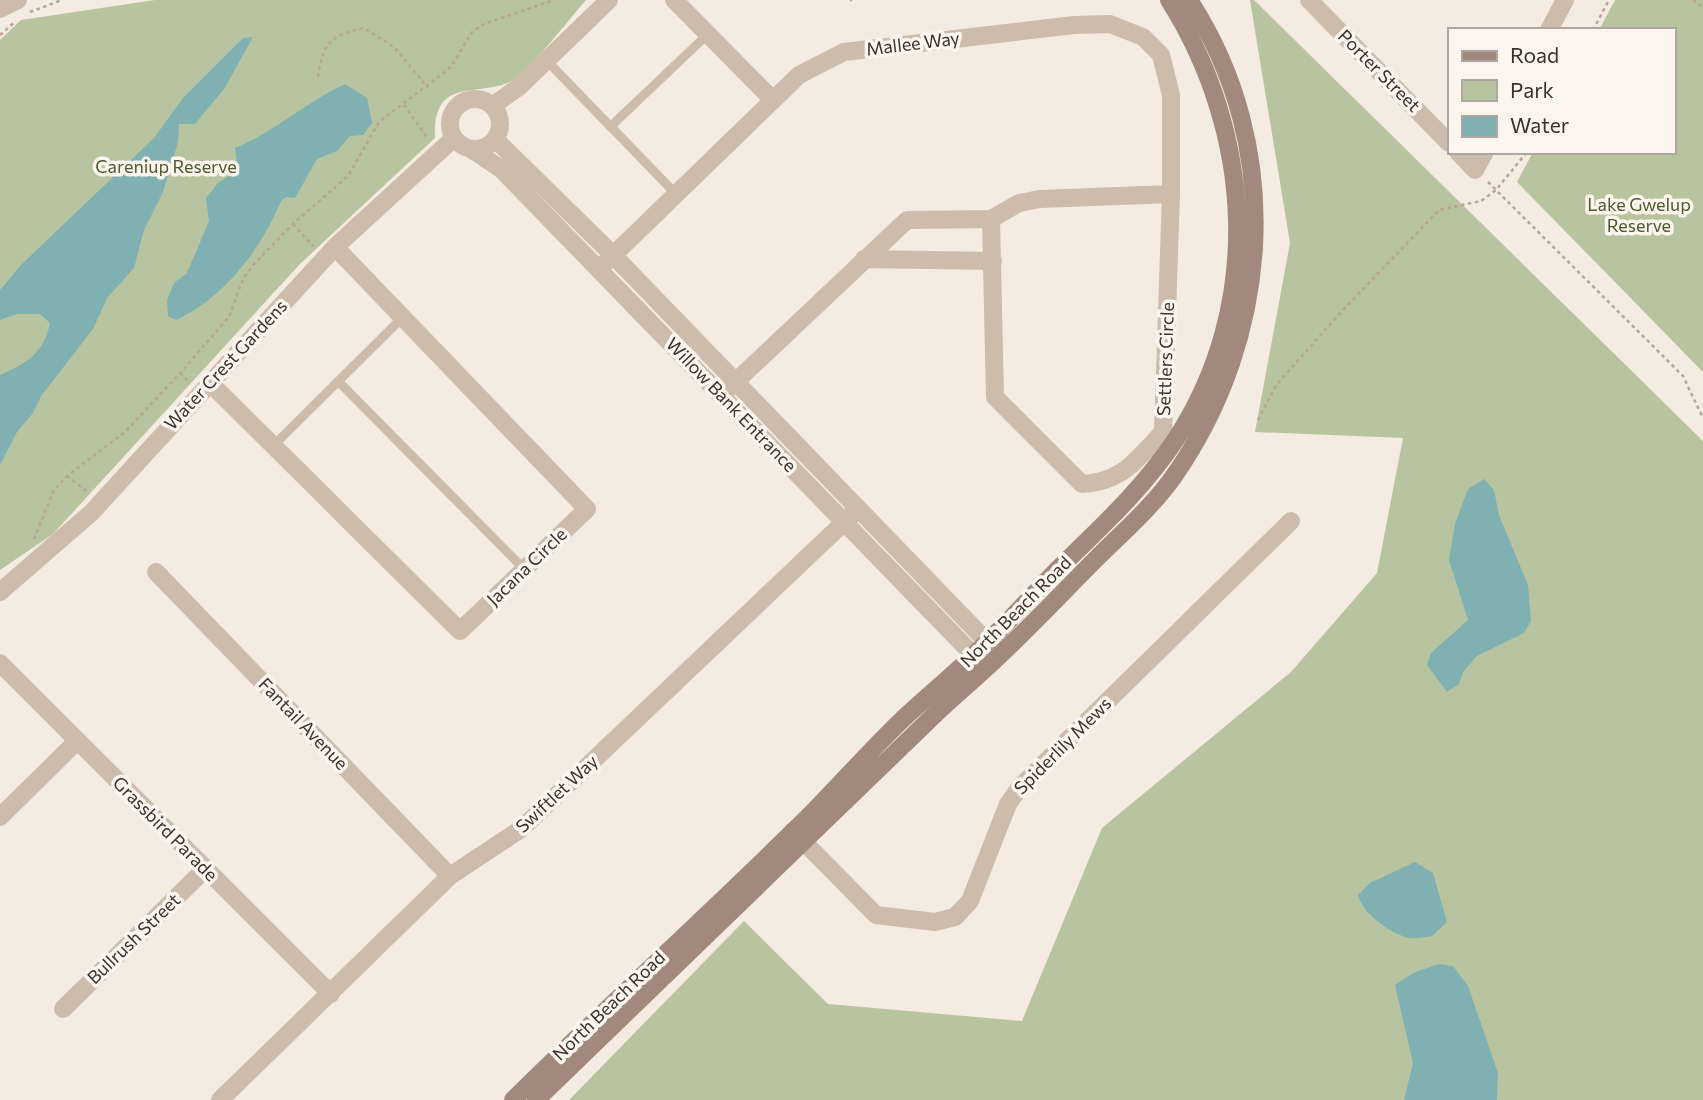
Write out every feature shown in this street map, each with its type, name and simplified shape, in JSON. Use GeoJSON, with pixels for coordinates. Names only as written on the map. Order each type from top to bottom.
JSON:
{"type":"FeatureCollection","features":[{"type":"Feature","properties":{"kind":"main road","name":"North Beach Road"},"geometry":{"type":"LineString","coordinates":[[994,649],[1161,460],[1202,390],[1220,341],[1232,293],[1237,244],[1235,170],[1230,143],[1203,61],[1169,0]]}},
{"type":"Feature","properties":{"kind":"main road","name":"North Beach Road"},"geometry":{"type":"LineString","coordinates":[[513,1100],[799,836],[1172,478],[1228,379],[1248,308],[1256,239],[1251,163],[1245,132],[1224,67],[1189,0]]}},
{"type":"Feature","properties":{"kind":"main road","name":"North Beach Road"},"geometry":{"type":"LineString","coordinates":[[536,1100],[799,836]]}},
{"type":"Feature","properties":{"kind":"street"},"geometry":{"type":"LineString","coordinates":[[0,9],[19,0]]}},
{"type":"Feature","properties":{"kind":"street"},"geometry":{"type":"LineString","coordinates":[[492,106],[547,61],[609,0]]}},
{"type":"Feature","properties":{"kind":"street"},"geometry":{"type":"LineString","coordinates":[[674,0],[772,99]]}},
{"type":"Feature","properties":{"kind":"street","name":"Porter Street"},"geometry":{"type":"LineString","coordinates":[[1309,0],[1448,142]]}},
{"type":"Feature","properties":{"kind":"street"},"geometry":{"type":"LineString","coordinates":[[1550,28],[1564,0]]}},
{"type":"Feature","properties":{"kind":"street","name":"Mallee Way"},"geometry":{"type":"LineString","coordinates":[[599,269],[799,75],[844,52],[1074,25],[1110,24],[1143,37],[1161,55],[1171,95],[1171,194]]}},
{"type":"Feature","properties":{"kind":"street"},"geometry":{"type":"LineString","coordinates":[[478,99],[492,106],[500,122],[495,139],[480,149],[471,149],[454,138],[449,122],[451,114],[462,102],[478,99]]}},
{"type":"Feature","properties":{"kind":"street","name":"Water Crest Gardens"},"geometry":{"type":"LineString","coordinates":[[0,592],[100,503],[330,253],[454,138]]}},
{"type":"Feature","properties":{"kind":"street","name":"Willow Bank Entrance"},"geometry":{"type":"LineString","coordinates":[[495,139],[613,255],[994,649]]}},
{"type":"Feature","properties":{"kind":"street","name":"Willow Bank Entrance"},"geometry":{"type":"LineString","coordinates":[[471,149],[501,169],[980,662]]}},
{"type":"Feature","properties":{"kind":"street"},"geometry":{"type":"LineString","coordinates":[[1460,154],[1475,170],[1484,154]]}},
{"type":"Feature","properties":{"kind":"street"},"geometry":{"type":"LineString","coordinates":[[721,394],[736,383],[907,220],[991,219],[1019,203],[1040,199],[1171,194]]}},
{"type":"Feature","properties":{"kind":"street","name":"Settlers Circle"},"geometry":{"type":"LineString","coordinates":[[991,219],[995,397],[1082,484],[1102,483],[1121,476],[1163,432],[1171,194]]}},
{"type":"Feature","properties":{"kind":"street","name":"Jacana Circle"},"geometry":{"type":"LineString","coordinates":[[209,382],[460,631],[587,509],[404,316],[330,253]]}},
{"type":"Feature","properties":{"kind":"street"},"geometry":{"type":"LineString","coordinates":[[864,259],[993,261]]}},
{"type":"Feature","properties":{"kind":"street","name":"Swiftlet Way"},"geometry":{"type":"LineString","coordinates":[[220,1100],[450,876],[521,829],[858,509]]}},
{"type":"Feature","properties":{"kind":"street","name":"Spiderlily Mews"},"geometry":{"type":"LineString","coordinates":[[799,836],[876,915],[935,922],[955,917],[970,901],[1008,804],[1020,787],[1291,521]]}},
{"type":"Feature","properties":{"kind":"street","name":"Fantail Avenue"},"geometry":{"type":"LineString","coordinates":[[156,572],[450,876]]}},
{"type":"Feature","properties":{"kind":"street","name":"Grassbird Parade"},"geometry":{"type":"LineString","coordinates":[[0,663],[331,994]]}},
{"type":"Feature","properties":{"kind":"street"},"geometry":{"type":"LineString","coordinates":[[0,817],[77,741]]}},
{"type":"Feature","properties":{"kind":"street","name":"Bullrush Street"},"geometry":{"type":"LineString","coordinates":[[62,1009],[205,869]]}},
{"type":"Feature","properties":{"kind":"lane"},"geometry":{"type":"LineString","coordinates":[[610,127],[708,34]]}},
{"type":"Feature","properties":{"kind":"lane"},"geometry":{"type":"LineString","coordinates":[[547,61],[676,194]]}},
{"type":"Feature","properties":{"kind":"lane"},"geometry":{"type":"LineString","coordinates":[[274,445],[404,316]]}},
{"type":"Feature","properties":{"kind":"lane"},"geometry":{"type":"LineString","coordinates":[[339,382],[524,569]]}},
{"type":"Feature","properties":{"kind":"path"},"geometry":{"type":"LineString","coordinates":[[0,35],[21,16],[62,0]]}},
{"type":"Feature","properties":{"kind":"path"},"geometry":{"type":"LineString","coordinates":[[30,545],[40,528],[54,490],[67,475],[126,431],[180,373],[229,317],[243,279],[254,264],[293,224],[348,176],[379,122],[428,88],[452,67],[472,32],[484,24],[554,0]]}},
{"type":"Feature","properties":{"kind":"path"},"geometry":{"type":"LineString","coordinates":[[1594,28],[1609,0]]}},
{"type":"Feature","properties":{"kind":"path"},"geometry":{"type":"LineString","coordinates":[[1693,0],[1703,7]]}},
{"type":"Feature","properties":{"kind":"path"},"geometry":{"type":"LineString","coordinates":[[318,77],[322,52],[328,42],[347,32],[364,28],[394,47],[428,88]]}},
{"type":"Feature","properties":{"kind":"path"},"geometry":{"type":"LineString","coordinates":[[404,105],[437,153]]}},
{"type":"Feature","properties":{"kind":"path"},"geometry":{"type":"LineString","coordinates":[[1258,420],[1277,384],[1342,311],[1439,210],[1481,201],[1496,190],[1525,154]]}},
{"type":"Feature","properties":{"kind":"path"},"geometry":{"type":"LineString","coordinates":[[1496,190],[1683,376],[1703,418]]}},
{"type":"Feature","properties":{"kind":"path"},"geometry":{"type":"LineString","coordinates":[[293,224],[330,253]]}},
{"type":"Feature","properties":{"kind":"path"},"geometry":{"type":"LineString","coordinates":[[67,475],[100,503]]}},
{"type":"Feature","properties":{"kind":"green space","name":"Careniup Reserve"},"geometry":{"type":"Polygon","coordinates":[[[155,0],[586,0],[539,56],[514,80],[449,97],[441,105],[436,118],[435,138],[300,264],[53,534],[0,570],[0,40],[21,20],[155,0]]]}},
{"type":"Feature","properties":{"kind":"green space"},"geometry":{"type":"Polygon","coordinates":[[[1250,0],[1254,0],[1703,441],[1703,1100],[569,1100],[744,921],[828,1004],[1022,1021],[1102,828],[1291,672],[1377,573],[1403,438],[1255,432],[1290,243],[1250,0]]]}},
{"type":"Feature","properties":{"kind":"green space","name":"Lake Gwelup Reserve"},"geometry":{"type":"Polygon","coordinates":[[[1615,0],[1703,0],[1703,372],[1517,182],[1532,154],[1675,154],[1675,28],[1600,28],[1615,0]]]}},
{"type":"Feature","properties":{"kind":"water"},"geometry":{"type":"Polygon","coordinates":[[[253,37],[224,89],[195,124],[179,124],[178,142],[163,192],[144,230],[134,268],[107,298],[93,329],[41,396],[33,413],[17,432],[0,465],[0,375],[33,356],[43,342],[50,323],[40,314],[17,314],[0,320],[0,290],[21,265],[154,138],[183,98],[243,38],[253,37]]]}},
{"type":"Feature","properties":{"kind":"water"},"geometry":{"type":"Polygon","coordinates":[[[345,84],[367,98],[372,123],[363,135],[350,136],[337,151],[317,159],[295,198],[286,197],[281,201],[252,254],[210,299],[176,320],[168,316],[167,300],[174,283],[187,273],[209,221],[206,198],[218,183],[238,170],[235,148],[264,134],[345,84]]]}},
{"type":"Feature","properties":{"kind":"water"},"geometry":{"type":"Polygon","coordinates":[[[1484,479],[1494,490],[1499,515],[1528,585],[1531,621],[1524,633],[1477,656],[1463,672],[1459,684],[1447,692],[1427,665],[1431,653],[1468,620],[1449,560],[1455,524],[1468,489],[1484,479]]]}},
{"type":"Feature","properties":{"kind":"water"},"geometry":{"type":"Polygon","coordinates":[[[1415,862],[1433,873],[1447,922],[1432,936],[1411,938],[1402,936],[1378,922],[1365,909],[1358,895],[1370,883],[1415,862]]]}},
{"type":"Feature","properties":{"kind":"water"},"geometry":{"type":"Polygon","coordinates":[[[1439,964],[1453,966],[1468,986],[1498,1073],[1497,1100],[1404,1100],[1413,1063],[1395,985],[1413,973],[1439,964]]]}}]}
